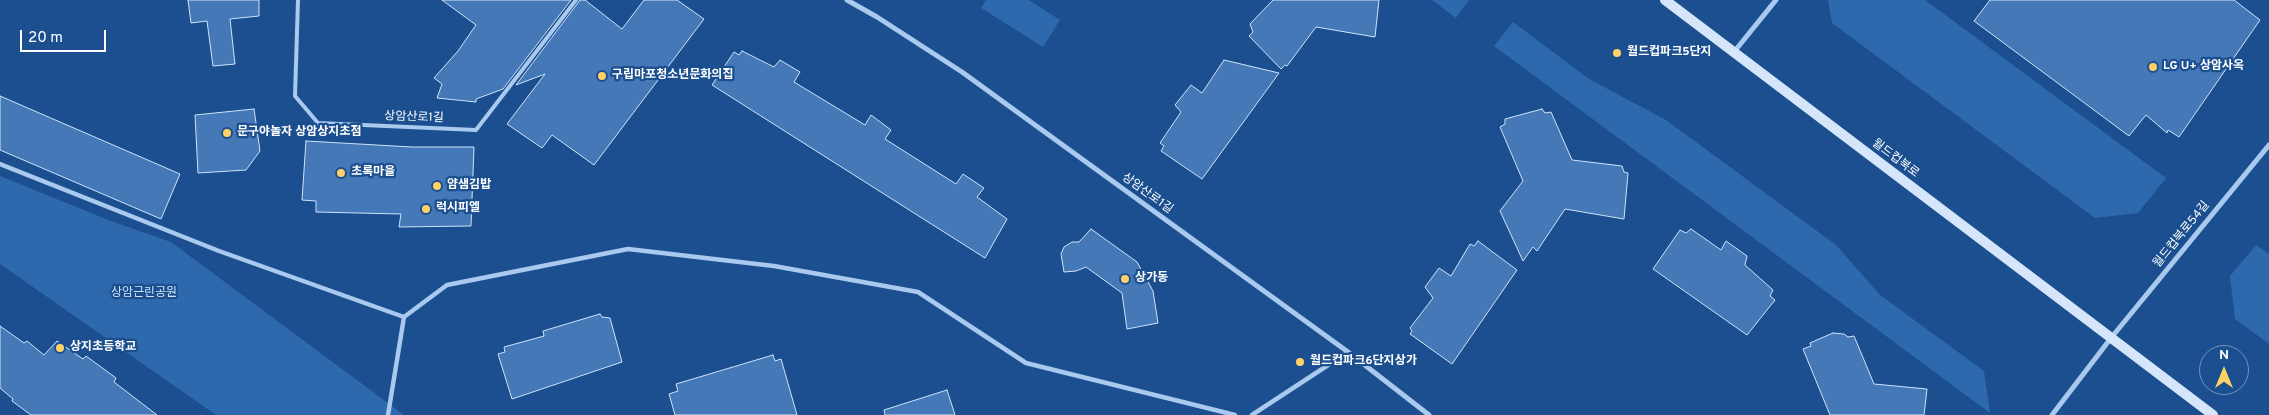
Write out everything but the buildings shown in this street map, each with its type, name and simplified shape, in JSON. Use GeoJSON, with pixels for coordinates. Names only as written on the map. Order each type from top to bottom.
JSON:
{"type":"FeatureCollection","features":[{"type":"Feature","properties":{"kind":"main road","name":"월드컵북로"},"geometry":{"type":"LineString","coordinates":[[1665,0],[2213,415]]}},
{"type":"Feature","properties":{"kind":"street","name":"상암산로1길"},"geometry":{"type":"LineString","coordinates":[[846,0],[877,17],[962,72],[1348,352],[1429,415]]}},
{"type":"Feature","properties":{"kind":"street"},"geometry":{"type":"LineString","coordinates":[[1734,52],[1776,0]]}},
{"type":"Feature","properties":{"kind":"street","name":"월드컵북로54길"},"geometry":{"type":"LineString","coordinates":[[2111,338],[2269,145]]}},
{"type":"Feature","properties":{"kind":"street"},"geometry":{"type":"LineString","coordinates":[[0,164],[219,251],[404,317]]}},
{"type":"Feature","properties":{"kind":"street"},"geometry":{"type":"LineString","coordinates":[[388,415],[404,317],[447,285],[628,249],[774,266],[918,292],[1026,363],[1235,415]]}},
{"type":"Feature","properties":{"kind":"street"},"geometry":{"type":"LineString","coordinates":[[2052,415],[2111,338]]}},
{"type":"Feature","properties":{"kind":"street"},"geometry":{"type":"LineString","coordinates":[[1252,415],[1348,352]]}},
{"type":"Feature","properties":{"kind":"lane","name":"상암산로1길"},"geometry":{"type":"LineString","coordinates":[[298,0],[295,96],[318,124],[476,130],[576,0]]}},
{"type":"Feature","properties":{"kind":"green space"},"geometry":{"type":"Polygon","coordinates":[[[986,0],[1029,0],[1060,20],[1043,47],[981,8],[986,0]]]}},
{"type":"Feature","properties":{"kind":"green space"},"geometry":{"type":"Polygon","coordinates":[[[1432,0],[1469,0],[1456,18],[1432,0]]]}},
{"type":"Feature","properties":{"kind":"green space"},"geometry":{"type":"Polygon","coordinates":[[[1828,0],[1925,0],[2166,178],[2138,213],[2095,218],[1832,23],[1828,0]]]}},
{"type":"Feature","properties":{"kind":"green space"},"geometry":{"type":"Polygon","coordinates":[[[1513,22],[1589,79],[1666,120],[1836,245],[1880,295],[1984,371],[1990,413],[1494,46],[1513,22]]]}},
{"type":"Feature","properties":{"kind":"green space","name":"상암근린공원"},"geometry":{"type":"Polygon","coordinates":[[[0,176],[111,221],[171,242],[404,415],[216,415],[0,264],[0,176]]]}},
{"type":"Feature","properties":{"kind":"green space"},"geometry":{"type":"Polygon","coordinates":[[[2256,245],[2269,254],[2269,344],[2235,319],[2230,276],[2256,245]]]}},
{"type":"Feature","properties":{"kind":"place","name":"월드컵파크5단지"},"geometry":{"type":"Point","coordinates":[1617,53]}},
{"type":"Feature","properties":{"kind":"place","name":"LG U+ 상암사옥"},"geometry":{"type":"Point","coordinates":[2153,67]}},
{"type":"Feature","properties":{"kind":"place","name":"구립마포청소년문화의집"},"geometry":{"type":"Point","coordinates":[602,76]}},
{"type":"Feature","properties":{"kind":"place","name":"문구야놀자 상암상지초점"},"geometry":{"type":"Point","coordinates":[227,133]}},
{"type":"Feature","properties":{"kind":"place","name":"초록마을"},"geometry":{"type":"Point","coordinates":[341,173]}},
{"type":"Feature","properties":{"kind":"place","name":"얌샘김밥"},"geometry":{"type":"Point","coordinates":[437,186]}},
{"type":"Feature","properties":{"kind":"place","name":"럭시피엘"},"geometry":{"type":"Point","coordinates":[426,209]}},
{"type":"Feature","properties":{"kind":"place","name":"상가동"},"geometry":{"type":"Point","coordinates":[1125,279]}},
{"type":"Feature","properties":{"kind":"place","name":"상지초등학교"},"geometry":{"type":"Point","coordinates":[60,348]}},
{"type":"Feature","properties":{"kind":"place","name":"월드컵파크6단지상가"},"geometry":{"type":"Point","coordinates":[1300,362]}}]}
